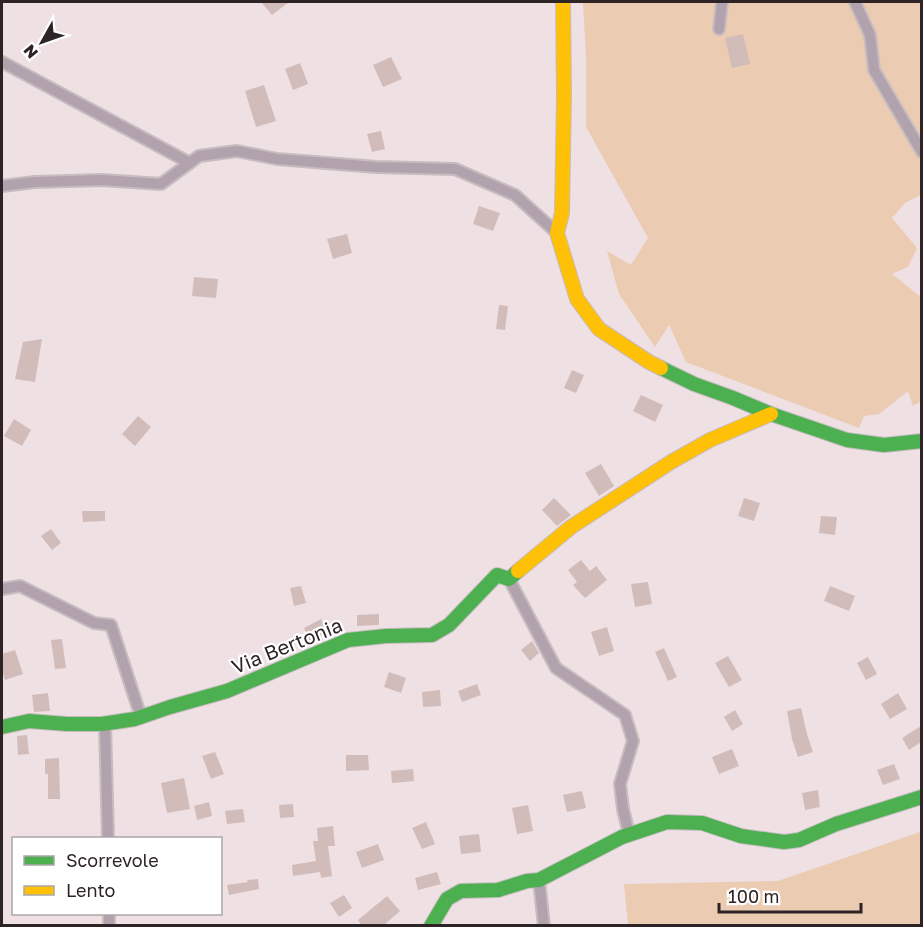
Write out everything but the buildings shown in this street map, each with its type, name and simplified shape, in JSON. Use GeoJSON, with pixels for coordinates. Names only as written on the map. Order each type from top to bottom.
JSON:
{"type":"FeatureCollection","features":[{"type":"Feature","properties":{"kind":"street"},"geometry":{"type":"LineString","coordinates":[[563,2],[562,213],[557,233],[577,299],[599,329],[648,362],[694,384],[771,414],[847,440],[884,445],[921,441]]}},
{"type":"Feature","properties":{"kind":"street"},"geometry":{"type":"LineString","coordinates":[[719,29],[722,2]]}},
{"type":"Feature","properties":{"kind":"street"},"geometry":{"type":"LineString","coordinates":[[855,2],[870,35],[874,70],[921,152]]}},
{"type":"Feature","properties":{"kind":"street"},"geometry":{"type":"LineString","coordinates":[[2,62],[190,163]]}},
{"type":"Feature","properties":{"kind":"street"},"geometry":{"type":"LineString","coordinates":[[2,186],[35,182],[102,180],[161,184],[199,156],[237,151],[277,159],[376,167],[455,169],[515,195],[557,233]]}},
{"type":"Feature","properties":{"kind":"street","name":"Via Bertonia"},"geometry":{"type":"LineString","coordinates":[[2,727],[29,721],[105,724],[141,717],[227,691],[348,640],[432,635],[449,625],[497,575],[509,579],[571,527],[637,483],[710,440],[771,414]]}},
{"type":"Feature","properties":{"kind":"street"},"geometry":{"type":"LineString","coordinates":[[509,579],[556,668],[625,715],[633,741],[620,784],[629,834]]}},
{"type":"Feature","properties":{"kind":"street"},"geometry":{"type":"LineString","coordinates":[[2,589],[20,586],[94,623],[111,625],[141,717]]}},
{"type":"Feature","properties":{"kind":"street"},"geometry":{"type":"LineString","coordinates":[[105,724],[108,837]]}},
{"type":"Feature","properties":{"kind":"street"},"geometry":{"type":"LineString","coordinates":[[430,926],[447,899],[461,891],[498,890],[527,881],[539,880],[622,837],[667,822],[702,823],[741,836],[784,842],[799,840],[836,824],[921,797]]}},
{"type":"Feature","properties":{"kind":"street"},"geometry":{"type":"LineString","coordinates":[[539,880],[544,926]]}},
{"type":"Feature","properties":{"kind":"shaded area"},"geometry":{"type":"Polygon","coordinates":[[[583,2],[921,2],[921,195],[905,203],[892,218],[917,248],[908,267],[892,274],[921,297],[921,401],[913,406],[908,391],[879,414],[864,416],[859,428],[686,362],[669,325],[655,347],[619,294],[607,251],[631,265],[648,238],[586,127],[583,2]]]}},
{"type":"Feature","properties":{"kind":"shaded area"},"geometry":{"type":"Polygon","coordinates":[[[920,832],[922,837],[921,925],[628,925],[624,884],[778,881],[920,832]]]}},
{"type":"Feature","properties":{"kind":"traffic: fast"},"geometry":{"type":"LineString","coordinates":[[661,368],[694,384],[771,414],[847,440],[884,445],[922,441]]}},
{"type":"Feature","properties":{"kind":"traffic: fast"},"geometry":{"type":"LineString","coordinates":[[2,727],[29,721],[102,724],[135,719],[227,691],[348,640],[432,635],[449,625],[497,575],[509,579],[518,571]]}},
{"type":"Feature","properties":{"kind":"traffic: fast"},"geometry":{"type":"LineString","coordinates":[[431,926],[447,899],[461,891],[498,890],[527,881],[539,880],[622,837],[667,822],[702,823],[741,836],[784,842],[799,840],[836,824],[922,797]]}},
{"type":"Feature","properties":{"kind":"traffic: slow"},"geometry":{"type":"LineString","coordinates":[[563,2],[562,213],[557,233],[577,299],[599,329],[661,368]]}},
{"type":"Feature","properties":{"kind":"traffic: slow"},"geometry":{"type":"LineString","coordinates":[[518,571],[571,527],[671,462],[710,440],[771,414]]}}]}
